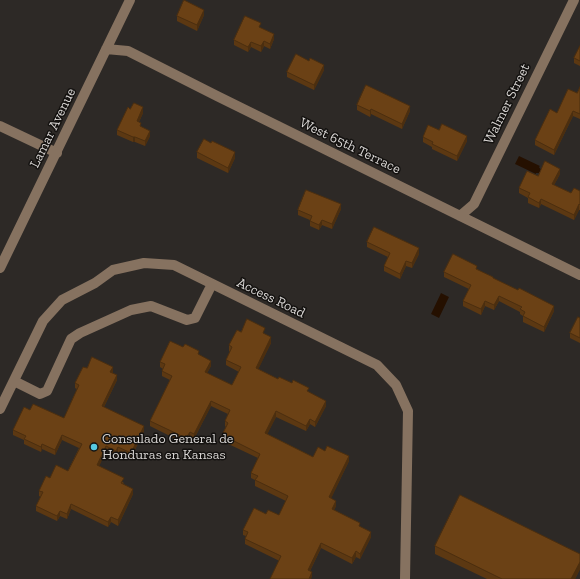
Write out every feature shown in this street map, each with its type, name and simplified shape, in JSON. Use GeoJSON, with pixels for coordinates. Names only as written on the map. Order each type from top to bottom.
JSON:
{"type":"FeatureCollection","features":[{"type":"Feature","properties":{"kind":"street","name":"Lamar Avenue"},"geometry":{"type":"LineString","coordinates":[[0,268],[130,0]]}},
{"type":"Feature","properties":{"kind":"street","name":"Walmer Street"},"geometry":{"type":"LineString","coordinates":[[460,216],[474,204],[574,0]]}},
{"type":"Feature","properties":{"kind":"street","name":"West 65th Terrace"},"geometry":{"type":"LineString","coordinates":[[106,49],[128,51],[580,275]]}},
{"type":"Feature","properties":{"kind":"street"},"geometry":{"type":"LineString","coordinates":[[0,126],[56,153]]}},
{"type":"Feature","properties":{"kind":"street","name":"Access Road"},"geometry":{"type":"LineString","coordinates":[[0,409],[43,320],[62,300],[95,283],[113,270],[144,263],[174,265],[377,365],[396,385],[408,411],[404,579]]}},
{"type":"Feature","properties":{"kind":"street"},"geometry":{"type":"LineString","coordinates":[[14,381],[40,394],[47,391],[71,339],[80,333],[131,310],[151,306],[187,320],[195,318],[212,284]]}},
{"type":"Feature","properties":{"kind":"shaded area"},"geometry":{"type":"Polygon","coordinates":[[[519,156],[540,166],[539,167],[541,170],[539,173],[536,174],[515,164],[519,156]]]}},
{"type":"Feature","properties":{"kind":"shaded area"},"geometry":{"type":"Polygon","coordinates":[[[441,293],[449,297],[439,318],[431,314],[441,293]]]}},
{"type":"Feature","properties":{"kind":"building"},"geometry":{"type":"Polygon","coordinates":[[[184,0],[204,10],[197,25],[177,16],[184,0]]]}},
{"type":"Feature","properties":{"kind":"building"},"geometry":{"type":"Polygon","coordinates":[[[245,16],[261,23],[259,27],[274,34],[270,44],[264,41],[261,46],[251,42],[248,47],[234,40],[245,16]]]}},
{"type":"Feature","properties":{"kind":"building"},"geometry":{"type":"Polygon","coordinates":[[[580,46],[580,61],[574,58],[580,46]]]}},
{"type":"Feature","properties":{"kind":"building"},"geometry":{"type":"Polygon","coordinates":[[[296,54],[309,61],[310,58],[324,65],[314,85],[287,72],[296,54]]]}},
{"type":"Feature","properties":{"kind":"building"},"geometry":{"type":"Polygon","coordinates":[[[366,85],[410,106],[402,124],[371,109],[370,111],[357,105],[366,85]]]}},
{"type":"Feature","properties":{"kind":"building"},"geometry":{"type":"Polygon","coordinates":[[[580,87],[580,114],[573,111],[554,150],[535,140],[550,109],[557,113],[568,89],[577,93],[580,87]]]}},
{"type":"Feature","properties":{"kind":"building"},"geometry":{"type":"Polygon","coordinates":[[[134,103],[143,107],[137,121],[141,123],[140,126],[150,131],[145,141],[117,130],[128,107],[130,109],[134,103]]]}},
{"type":"Feature","properties":{"kind":"building"},"geometry":{"type":"Polygon","coordinates":[[[442,124],[467,136],[457,156],[432,144],[433,142],[423,137],[428,125],[439,130],[442,124]]]}},
{"type":"Feature","properties":{"kind":"building"},"geometry":{"type":"Polygon","coordinates":[[[204,139],[211,143],[212,141],[235,152],[228,168],[197,152],[204,139]]]}},
{"type":"Feature","properties":{"kind":"building"},"geometry":{"type":"Polygon","coordinates":[[[545,161],[560,169],[552,184],[571,193],[574,188],[580,191],[580,205],[579,204],[574,215],[541,199],[539,203],[528,197],[530,193],[519,188],[527,171],[538,176],[545,161]]]}},
{"type":"Feature","properties":{"kind":"building"},"geometry":{"type":"Polygon","coordinates":[[[306,190],[341,204],[332,224],[322,220],[319,225],[310,221],[312,216],[298,210],[306,190]]]}},
{"type":"Feature","properties":{"kind":"building"},"geometry":{"type":"Polygon","coordinates":[[[374,227],[419,248],[412,263],[406,261],[400,274],[384,266],[390,253],[367,242],[374,227]]]}},
{"type":"Feature","properties":{"kind":"building"},"geometry":{"type":"Polygon","coordinates":[[[453,254],[477,266],[476,269],[493,278],[518,290],[519,288],[554,306],[544,327],[523,316],[525,312],[520,309],[522,307],[499,296],[494,305],[485,301],[481,309],[463,301],[471,285],[444,272],[453,254]]]}},
{"type":"Feature","properties":{"kind":"building"},"geometry":{"type":"Polygon","coordinates":[[[578,317],[580,318],[580,338],[570,333],[578,317]]]}},
{"type":"Feature","properties":{"kind":"building"},"geometry":{"type":"Polygon","coordinates":[[[247,319],[265,328],[263,333],[271,337],[256,368],[278,379],[279,377],[292,383],[293,380],[309,388],[307,391],[326,401],[315,422],[310,419],[306,426],[276,411],[265,433],[313,457],[318,447],[325,451],[327,446],[349,456],[329,497],[336,501],[332,509],[360,523],[359,526],[371,532],[360,554],[356,551],[352,558],[321,543],[308,570],[312,572],[309,579],[270,579],[281,556],[245,539],[248,532],[243,530],[254,508],[266,514],[268,510],[279,515],[288,496],[255,480],[258,476],[251,473],[260,454],[222,435],[228,423],[225,421],[230,410],[211,401],[194,434],[190,432],[186,438],[150,421],[172,376],[162,371],[165,364],[160,362],[170,341],[183,347],[185,344],[199,351],[198,354],[211,361],[205,372],[232,385],[241,367],[226,360],[232,347],[229,345],[237,330],[241,332],[247,319]]]}},
{"type":"Feature","properties":{"kind":"building"},"geometry":{"type":"Polygon","coordinates":[[[92,357],[113,367],[110,372],[117,375],[102,406],[144,426],[131,453],[118,447],[116,451],[106,446],[97,465],[124,478],[121,483],[133,489],[118,520],[111,517],[108,522],[71,504],[67,514],[60,511],[57,516],[36,506],[43,492],[39,491],[46,476],[50,478],[56,465],[68,471],[82,444],[62,435],[55,450],[42,444],[41,447],[24,439],[26,436],[13,430],[24,407],[30,410],[33,404],[64,418],[79,385],[75,383],[83,367],[87,368],[92,357]]]}},
{"type":"Feature","properties":{"kind":"building"},"geometry":{"type":"Polygon","coordinates":[[[460,495],[580,554],[580,562],[571,579],[502,579],[435,546],[460,495]]]}},
{"type":"Feature","properties":{"kind":"place","name":"Consulado General de Honduras en Kansas"},"geometry":{"type":"Point","coordinates":[94,447]}}]}
